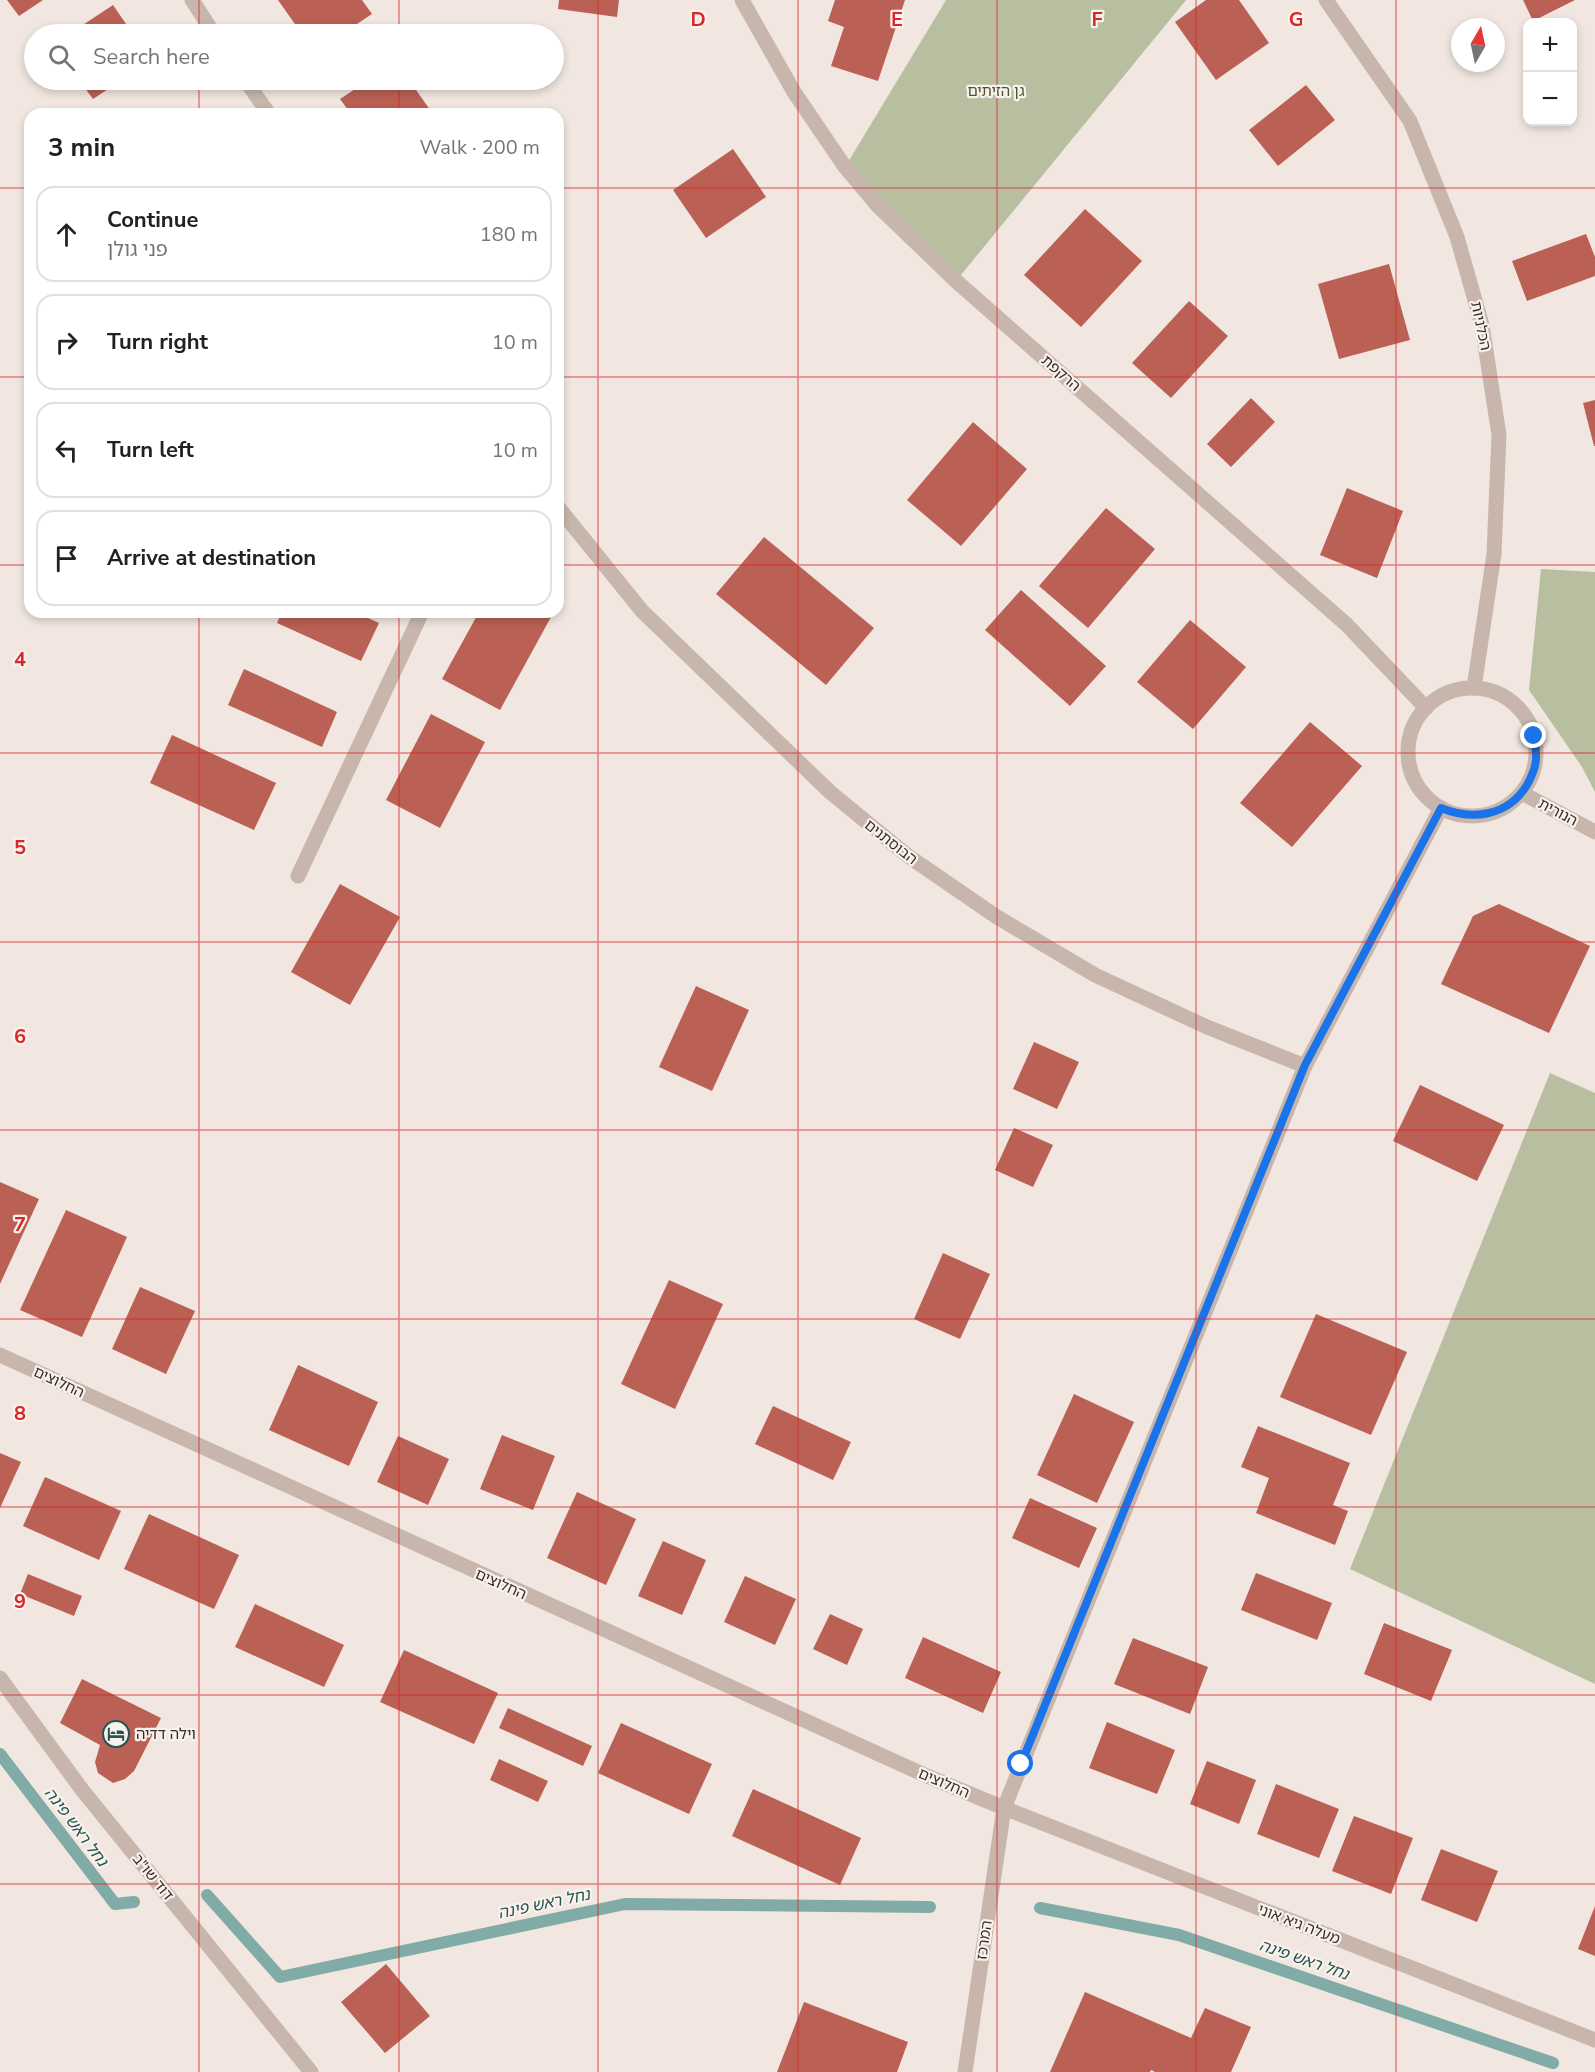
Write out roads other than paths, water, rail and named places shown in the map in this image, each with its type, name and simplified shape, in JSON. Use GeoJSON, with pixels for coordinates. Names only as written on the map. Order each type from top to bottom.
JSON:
{"type":"FeatureCollection","features":[{"type":"Feature","properties":{"kind":"street"},"geometry":{"type":"LineString","coordinates":[[192,0],[208,24]]}},
{"type":"Feature","properties":{"kind":"street","name":"הרקפת"},"geometry":{"type":"LineString","coordinates":[[742,0],[794,92],[845,167],[877,205],[965,289],[1347,625],[1425,708]]}},
{"type":"Feature","properties":{"kind":"street","name":"הכלניות"},"geometry":{"type":"LineString","coordinates":[[1326,0],[1410,121],[1457,237],[1482,325],[1499,435],[1494,554],[1474,688]]}},
{"type":"Feature","properties":{"kind":"street"},"geometry":{"type":"LineString","coordinates":[[252,90],[265,108]]}},
{"type":"Feature","properties":{"kind":"street","name":"הבוסתנים"},"geometry":{"type":"LineString","coordinates":[[564,514],[642,611],[830,792],[908,856],[997,917],[1095,975],[1207,1027],[1305,1065]]}},
{"type":"Feature","properties":{"kind":"street"},"geometry":{"type":"LineString","coordinates":[[298,876],[419,618]]}},
{"type":"Feature","properties":{"kind":"street"},"geometry":{"type":"LineString","coordinates":[[1474,688],[1494,692],[1512,702],[1526,717],[1534,736],[1537,756],[1532,776],[1522,793],[1511,803],[1484,815],[1470,816],[1455,814],[1441,808],[1426,796],[1414,781],[1409,762],[1408,743],[1414,724],[1425,708],[1440,697],[1456,690],[1474,688]]}},
{"type":"Feature","properties":{"kind":"street","name":"הנורית"},"geometry":{"type":"LineString","coordinates":[[1522,793],[1595,832]]}},
{"type":"Feature","properties":{"kind":"street","name":"המרכז"},"geometry":{"type":"LineString","coordinates":[[965,2072],[1004,1808],[1305,1065],[1441,808]]}},
{"type":"Feature","properties":{"kind":"street","name":"החלוצים"},"geometry":{"type":"LineString","coordinates":[[0,1355],[927,1776],[1004,1808]]}},
{"type":"Feature","properties":{"kind":"street","name":"דוד שו\"ב"},"geometry":{"type":"LineString","coordinates":[[1,1680],[83,1791],[311,2072]]}},
{"type":"Feature","properties":{"kind":"street","name":"מעלה גיא אוני"},"geometry":{"type":"LineString","coordinates":[[1004,1808],[1595,2040]]}},
{"type":"Feature","properties":{"kind":"waterway","name":"נחל ראש פינה"},"geometry":{"type":"LineString","coordinates":[[0,1754],[115,1904],[134,1902]]}},
{"type":"Feature","properties":{"kind":"waterway","name":"נחל ראש פינה"},"geometry":{"type":"LineString","coordinates":[[207,1895],[280,1977],[625,1904],[930,1907]]}},
{"type":"Feature","properties":{"kind":"waterway","name":"נחל ראש פינה"},"geometry":{"type":"LineString","coordinates":[[1040,1908],[1179,1935],[1553,2063]]}},
{"type":"Feature","properties":{"kind":"place","name":"וילה דדיה"},"geometry":{"type":"Point","coordinates":[116,1734]}},
{"type":"Feature","properties":{"kind":"park label","name":"גן הזיתים"},"geometry":{"type":"Point","coordinates":[996,91]}}]}
